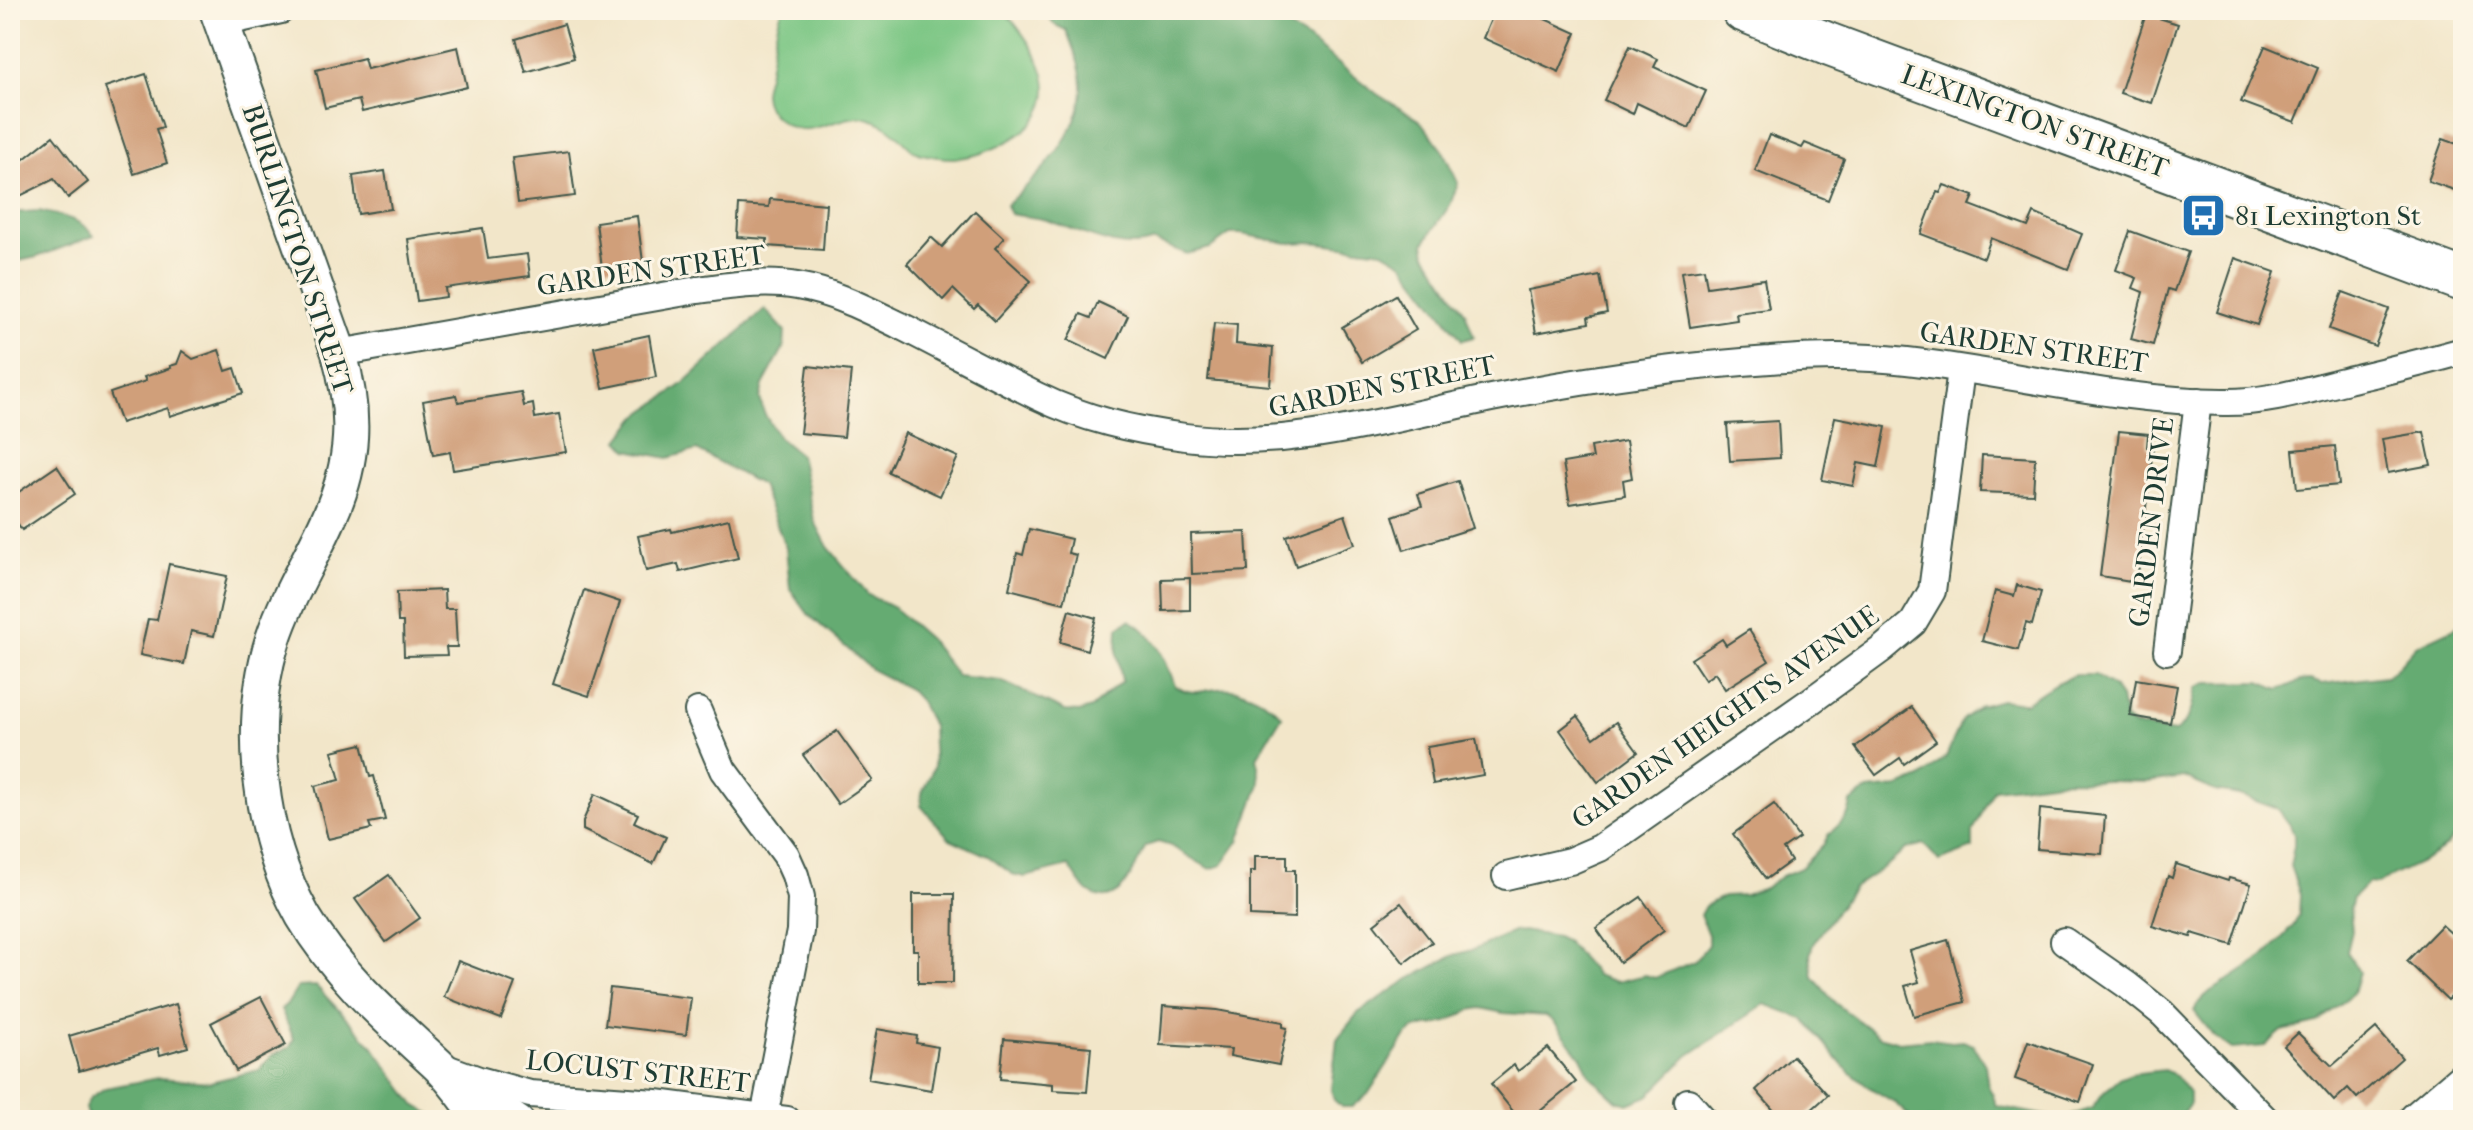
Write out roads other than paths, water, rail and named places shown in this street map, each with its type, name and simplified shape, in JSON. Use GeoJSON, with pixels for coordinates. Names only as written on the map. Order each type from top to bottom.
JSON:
{"type":"FeatureCollection","features":[{"type":"Feature","properties":{"kind":"main road","name":"LEXINGTON STREET"},"geometry":{"type":"LineString","coordinates":[[1743,10],[2463,280]]}},
{"type":"Feature","properties":{"kind":"street"},"geometry":{"type":"LineString","coordinates":[[219,16],[281,10]]}},
{"type":"Feature","properties":{"kind":"street","name":"BURLINGTON STREET"},"geometry":{"type":"LineString","coordinates":[[219,16],[339,353],[351,415],[346,470],[329,519],[287,603],[268,660],[259,718],[265,806],[292,893],[329,955],[387,1018],[438,1065],[483,1120]]}},
{"type":"Feature","properties":{"kind":"street","name":"GARDEN STREET"},"geometry":{"type":"LineString","coordinates":[[339,353],[697,290],[748,284],[796,285],[842,298],[1034,395],[1095,420],[1138,430],[1251,441],[1287,439],[1575,381],[1774,359],[1840,357],[1905,361],[2095,390],[2198,401],[2251,401],[2463,351]]}},
{"type":"Feature","properties":{"kind":"street","name":"GARDEN HEIGHTS AVENUE"},"geometry":{"type":"LineString","coordinates":[[1506,876],[1570,861],[1600,848],[1847,675],[1913,623],[1932,591],[1935,576],[1961,370]]}},
{"type":"Feature","properties":{"kind":"street","name":"GARDEN DRIVE"},"geometry":{"type":"LineString","coordinates":[[2167,651],[2198,401]]}},
{"type":"Feature","properties":{"kind":"street"},"geometry":{"type":"LineString","coordinates":[[698,711],[723,770],[786,855],[801,897],[800,931],[776,1118]]}},
{"type":"Feature","properties":{"kind":"street"},"geometry":{"type":"LineString","coordinates":[[2064,941],[2162,1013],[2266,1120]]}},
{"type":"Feature","properties":{"kind":"street"},"geometry":{"type":"LineString","coordinates":[[438,1065],[520,1120]]}},
{"type":"Feature","properties":{"kind":"street","name":"LOCUST STREET"},"geometry":{"type":"LineString","coordinates":[[438,1065],[530,1094],[656,1103],[776,1118]]}},
{"type":"Feature","properties":{"kind":"street"},"geometry":{"type":"LineString","coordinates":[[2416,1120],[2463,1080]]}},
{"type":"Feature","properties":{"kind":"place","name":"81 Lexington St"},"geometry":{"type":"Point","coordinates":[2204,215]}}]}
